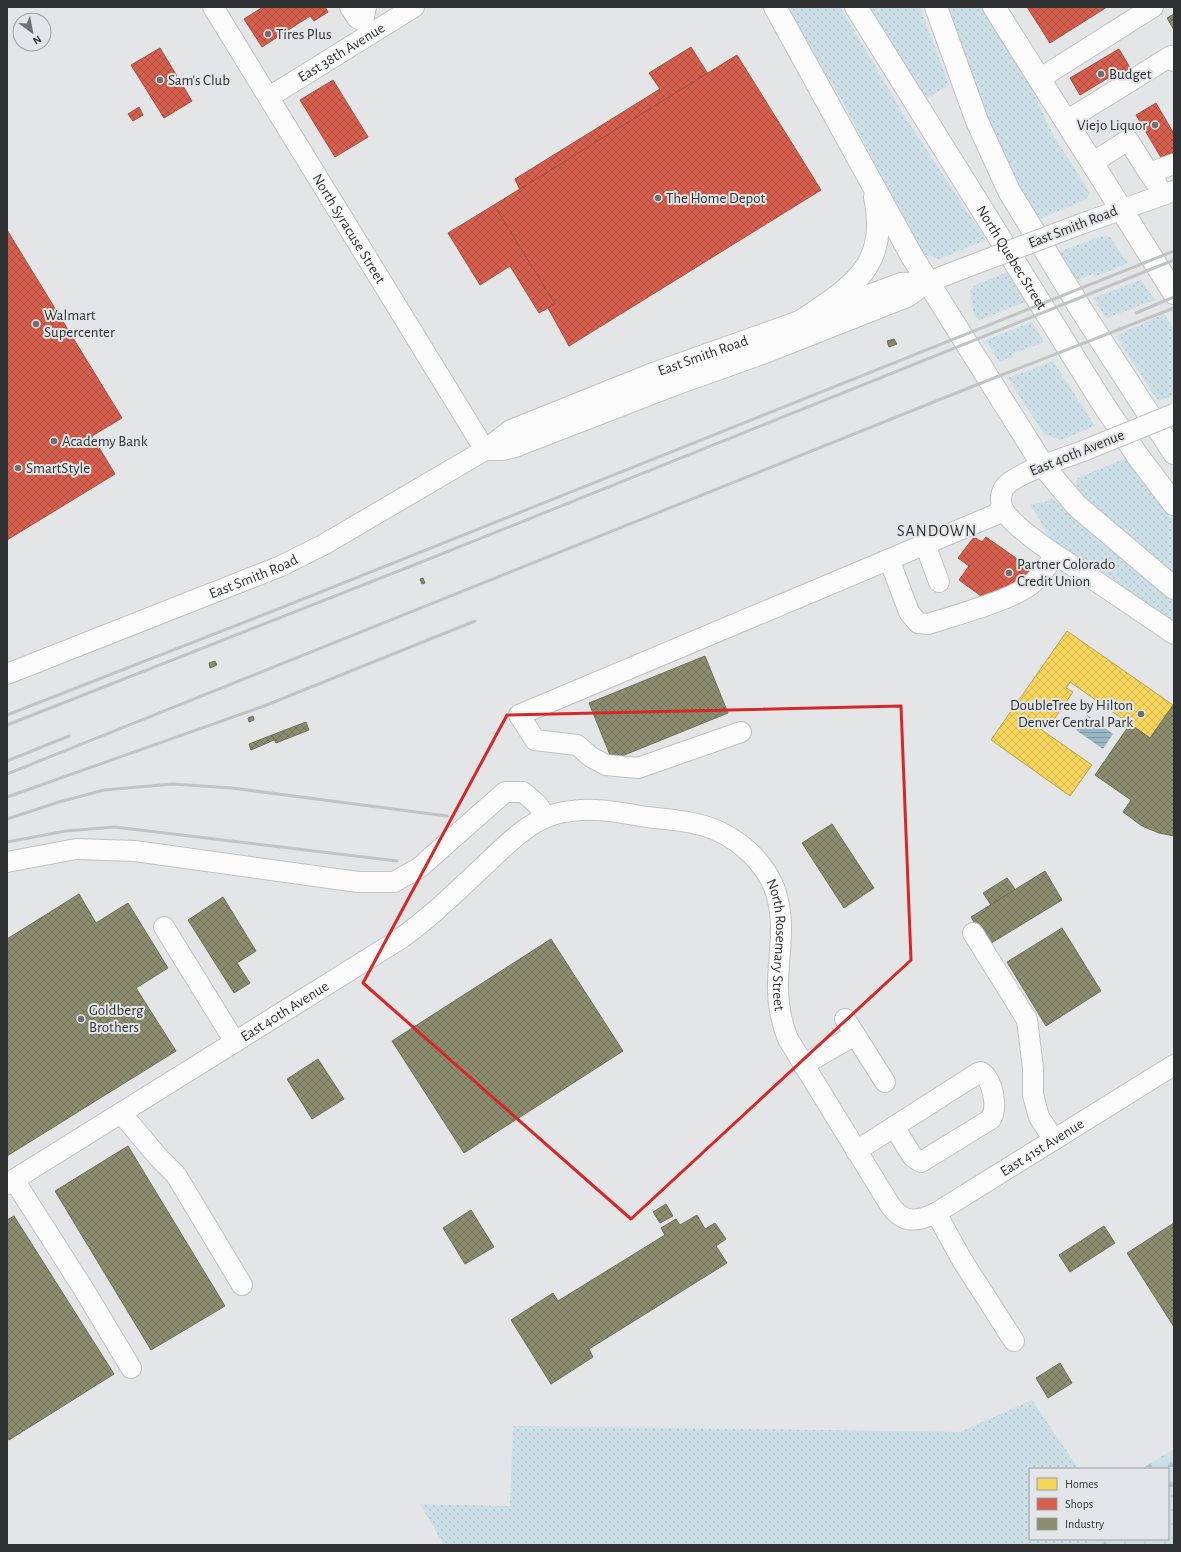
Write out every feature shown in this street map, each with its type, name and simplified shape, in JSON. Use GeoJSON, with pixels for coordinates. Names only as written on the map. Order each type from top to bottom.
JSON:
{"type":"FeatureCollection","features":[{"type":"Feature","properties":{"kind":"main road"},"geometry":{"type":"LineString","coordinates":[[775,7],[928,282],[1044,467],[1078,506],[1174,588]]}},
{"type":"Feature","properties":{"kind":"main road","name":"North Quebec Street"},"geometry":{"type":"LineString","coordinates":[[856,7],[1098,396],[1141,461],[1174,504]]}},
{"type":"Feature","properties":{"kind":"main road"},"geometry":{"type":"LineString","coordinates":[[936,7],[977,121],[1009,191],[1086,317],[1174,453]]}},
{"type":"Feature","properties":{"kind":"main road"},"geometry":{"type":"LineString","coordinates":[[994,7],[1174,293]]}},
{"type":"Feature","properties":{"kind":"main road"},"geometry":{"type":"LineString","coordinates":[[803,320],[852,286],[867,267],[873,255],[878,231],[877,208],[871,182]]}},
{"type":"Feature","properties":{"kind":"street","name":"North Syracuse Street"},"geometry":{"type":"LineString","coordinates":[[213,7],[485,450]]}},
{"type":"Feature","properties":{"kind":"street","name":"East 38th Avenue"},"geometry":{"type":"LineString","coordinates":[[268,97],[358,14],[414,7]]}},
{"type":"Feature","properties":{"kind":"street"},"geometry":{"type":"LineString","coordinates":[[1039,79],[1153,7]]}},
{"type":"Feature","properties":{"kind":"street"},"geometry":{"type":"LineString","coordinates":[[1066,121],[1171,56],[1174,61]]}},
{"type":"Feature","properties":{"kind":"street"},"geometry":{"type":"LineString","coordinates":[[1092,163],[1128,140],[1150,173],[1168,193]]}},
{"type":"Feature","properties":{"kind":"street"},"geometry":{"type":"LineString","coordinates":[[1150,173],[1174,164]]}},
{"type":"Feature","properties":{"kind":"street","name":"East Smith Road"},"geometry":{"type":"LineString","coordinates":[[485,450],[502,450],[515,447],[678,384],[765,353],[907,297],[928,282],[1120,209],[1168,193]]}},
{"type":"Feature","properties":{"kind":"street","name":"East Smith Road"},"geometry":{"type":"LineString","coordinates":[[7,674],[281,566],[322,545],[485,450],[511,430],[653,373],[803,320],[901,283],[928,282]]}},
{"type":"Feature","properties":{"kind":"street","name":"East 40th Avenue"},"geometry":{"type":"LineString","coordinates":[[1004,511],[1001,501],[1005,487],[1022,475],[1174,414]]}},
{"type":"Feature","properties":{"kind":"street"},"geometry":{"type":"LineString","coordinates":[[741,732],[638,768],[606,764],[591,757],[577,745],[535,740],[519,715],[1004,511],[1055,555],[1174,634]]}},
{"type":"Feature","properties":{"kind":"street"},"geometry":{"type":"LineString","coordinates":[[925,544],[939,582]]}},
{"type":"Feature","properties":{"kind":"street"},"geometry":{"type":"LineString","coordinates":[[890,559],[909,612],[918,623],[928,624],[1007,597],[1027,587],[1035,582],[1055,555]]}},
{"type":"Feature","properties":{"kind":"street"},"geometry":{"type":"LineString","coordinates":[[7,862],[76,849],[135,850],[358,882],[394,882],[419,868],[505,792],[523,792],[537,804],[546,817]]}},
{"type":"Feature","properties":{"kind":"street","name":"North Rosemary Street"},"geometry":{"type":"LineString","coordinates":[[546,817],[572,810],[593,809],[694,823],[720,832],[747,850],[769,878],[777,897],[782,934],[778,985],[780,1013],[788,1039],[893,1211],[907,1220]]}},
{"type":"Feature","properties":{"kind":"street","name":"East 40th Avenue"},"geometry":{"type":"LineString","coordinates":[[11,1182],[411,931],[432,914],[507,844],[534,823],[546,817]]}},
{"type":"Feature","properties":{"kind":"street"},"geometry":{"type":"LineString","coordinates":[[164,927],[235,1042]]}},
{"type":"Feature","properties":{"kind":"street"},"geometry":{"type":"LineString","coordinates":[[973,933],[1027,1020],[1033,1068],[1033,1095],[1039,1117],[1054,1140]]}},
{"type":"Feature","properties":{"kind":"street"},"geometry":{"type":"LineString","coordinates":[[803,1065],[850,1027],[885,1082]]}},
{"type":"Feature","properties":{"kind":"street","name":"East 41st Avenue"},"geometry":{"type":"LineString","coordinates":[[907,1220],[923,1219],[936,1212],[1174,1065]]}},
{"type":"Feature","properties":{"kind":"street"},"geometry":{"type":"LineString","coordinates":[[856,1151],[978,1073],[982,1072],[990,1081],[993,1088],[993,1113],[991,1120],[921,1162],[913,1157],[894,1127]]}},
{"type":"Feature","properties":{"kind":"street"},"geometry":{"type":"LineString","coordinates":[[121,1113],[159,1158],[176,1175],[242,1285]]}},
{"type":"Feature","properties":{"kind":"street"},"geometry":{"type":"LineString","coordinates":[[11,1182],[68,1264],[130,1368]]}},
{"type":"Feature","properties":{"kind":"street"},"geometry":{"type":"LineString","coordinates":[[936,1212],[962,1260],[1014,1341]]}},
{"type":"Feature","properties":{"kind":"highlighted area"},"geometry":{"type":"Polygon","coordinates":[[[901,706],[911,960],[631,1219],[363,983],[507,715],[901,706]]]}},
{"type":"Feature","properties":{"kind":"green space"},"geometry":{"type":"Polygon","coordinates":[[[782,7],[840,7],[905,117],[986,240],[939,259],[923,254],[839,95],[782,7]]]}},
{"type":"Feature","properties":{"kind":"green space"},"geometry":{"type":"Polygon","coordinates":[[[867,7],[920,7],[949,85],[924,100],[867,7]]]}},
{"type":"Feature","properties":{"kind":"green space"},"geometry":{"type":"Polygon","coordinates":[[[947,7],[984,7],[1027,78],[1052,133],[1090,193],[1085,200],[1037,220],[1015,182],[988,124],[947,7]]]}},
{"type":"Feature","properties":{"kind":"green space"},"geometry":{"type":"Polygon","coordinates":[[[1101,236],[1110,237],[1128,263],[1095,277],[1093,274],[1076,281],[1059,252],[1101,236]]]}},
{"type":"Feature","properties":{"kind":"green space"},"geometry":{"type":"Polygon","coordinates":[[[1007,272],[1025,302],[979,320],[974,315],[970,291],[975,285],[1007,272]]]}},
{"type":"Feature","properties":{"kind":"green space"},"geometry":{"type":"Polygon","coordinates":[[[1141,280],[1155,300],[1106,318],[1093,298],[1141,280]]]}},
{"type":"Feature","properties":{"kind":"green space"},"geometry":{"type":"Polygon","coordinates":[[[1164,314],[1174,329],[1174,395],[1158,401],[1116,336],[1164,314]]]}},
{"type":"Feature","properties":{"kind":"green space"},"geometry":{"type":"Polygon","coordinates":[[[1032,322],[1044,342],[1012,354],[1013,357],[999,362],[986,340],[1032,322]]]}},
{"type":"Feature","properties":{"kind":"green space"},"geometry":{"type":"Polygon","coordinates":[[[1053,361],[1095,426],[1061,440],[1044,434],[1008,378],[1053,361]]]}},
{"type":"Feature","properties":{"kind":"green space"},"geometry":{"type":"Polygon","coordinates":[[[1126,458],[1174,522],[1174,575],[1089,504],[1075,483],[1078,478],[1126,458]]]}},
{"type":"Feature","properties":{"kind":"green space"},"geometry":{"type":"Polygon","coordinates":[[[1052,498],[1174,597],[1174,624],[1051,539],[1030,505],[1045,502],[1052,498]]]}},
{"type":"Feature","properties":{"kind":"green space"},"geometry":{"type":"Polygon","coordinates":[[[1032,1400],[1078,1468],[1029,1468],[1029,1540],[1092,1540],[1093,1545],[444,1545],[420,1504],[510,1506],[513,1426],[960,1432],[1032,1400]]]}},
{"type":"Feature","properties":{"kind":"green space"},"geometry":{"type":"Polygon","coordinates":[[[1174,1449],[1174,1490],[1169,1493],[1169,1468],[1143,1468],[1174,1449]]]}},
{"type":"Feature","properties":{"kind":"green space"},"geometry":{"type":"Polygon","coordinates":[[[1174,1490],[1174,1545],[1119,1545],[1116,1540],[1169,1540],[1169,1493],[1174,1490]]]}},
{"type":"Feature","properties":{"kind":"green space"},"geometry":{"type":"Polygon","coordinates":[[[1092,1540],[1116,1540],[1119,1545],[1093,1545],[1092,1540]]]}},
{"type":"Feature","properties":{"kind":"water"},"geometry":{"type":"Polygon","coordinates":[[[1087,715],[1113,734],[1103,749],[1076,730],[1087,715]]]}},
{"type":"Feature","properties":{"kind":"building: Homes","name":"DoubleTree by Hilton Denver Central Park"},"geometry":{"type":"Polygon","coordinates":[[[1067,631],[1173,705],[1150,738],[1070,682],[1066,688],[1073,692],[1048,728],[1043,724],[1039,728],[1092,765],[1070,796],[991,740],[1067,631]]]}},
{"type":"Feature","properties":{"kind":"building: Shops","name":"Tires Plus"},"geometry":{"type":"Polygon","coordinates":[[[263,7],[325,7],[328,12],[314,21],[310,16],[262,47],[244,19],[263,7]]]}},
{"type":"Feature","properties":{"kind":"building: Shops"},"geometry":{"type":"Polygon","coordinates":[[[1027,7],[1107,7],[1050,43],[1027,7]]]}},
{"type":"Feature","properties":{"kind":"building: Shops"},"geometry":{"type":"Polygon","coordinates":[[[691,47],[708,74],[520,190],[515,179],[660,89],[649,73],[691,47]]]}},
{"type":"Feature","properties":{"kind":"building: Shops"},"geometry":{"type":"Polygon","coordinates":[[[160,48],[192,101],[164,118],[131,65],[160,48]]]}},
{"type":"Feature","properties":{"kind":"building: Shops","name":"Budget"},"geometry":{"type":"Polygon","coordinates":[[[1119,49],[1132,71],[1112,83],[1108,78],[1080,95],[1070,78],[1119,49]]]}},
{"type":"Feature","properties":{"kind":"building: Shops","name":"The Home Depot"},"geometry":{"type":"Polygon","coordinates":[[[737,55],[821,190],[569,346],[548,308],[555,304],[494,205],[737,55]]]}},
{"type":"Feature","properties":{"kind":"building: Shops"},"geometry":{"type":"Polygon","coordinates":[[[333,80],[368,137],[335,157],[300,100],[333,80]]]}},
{"type":"Feature","properties":{"kind":"building: Shops","name":"Viejo Liquor"},"geometry":{"type":"Polygon","coordinates":[[[1156,103],[1174,134],[1174,155],[1163,161],[1136,115],[1156,103]]]}},
{"type":"Feature","properties":{"kind":"building: Shops"},"geometry":{"type":"Polygon","coordinates":[[[139,107],[143,115],[133,121],[128,114],[139,107]]]}},
{"type":"Feature","properties":{"kind":"building: Shops"},"geometry":{"type":"Polygon","coordinates":[[[494,205],[555,304],[539,313],[510,266],[480,285],[448,233],[494,205]]]}},
{"type":"Feature","properties":{"kind":"building: Shops","name":"Walmart Supercenter"},"geometry":{"type":"Polygon","coordinates":[[[7,230],[122,418],[92,436],[115,474],[7,540],[7,230]]]}},
{"type":"Feature","properties":{"kind":"building: Shops"},"geometry":{"type":"Polygon","coordinates":[[[974,537],[982,542],[986,537],[1033,570],[1023,585],[1016,580],[1005,596],[988,601],[959,580],[969,566],[958,558],[974,537]]]}},
{"type":"Feature","properties":{"kind":"building: Industry"},"geometry":{"type":"Polygon","coordinates":[[[1174,14],[1174,30],[1167,18],[1174,14]]]}},
{"type":"Feature","properties":{"kind":"building: Industry"},"geometry":{"type":"Polygon","coordinates":[[[894,339],[897,344],[889,347],[887,341],[894,339]]]}},
{"type":"Feature","properties":{"kind":"building: Industry"},"geometry":{"type":"Polygon","coordinates":[[[423,578],[425,583],[422,584],[420,579],[423,578]]]}},
{"type":"Feature","properties":{"kind":"building: Industry"},"geometry":{"type":"Polygon","coordinates":[[[705,656],[728,713],[612,760],[589,703],[705,656]]]}},
{"type":"Feature","properties":{"kind":"building: Industry"},"geometry":{"type":"Polygon","coordinates":[[[215,661],[217,665],[210,668],[209,663],[215,661]]]}},
{"type":"Feature","properties":{"kind":"building: Industry"},"geometry":{"type":"Polygon","coordinates":[[[1174,704],[1174,836],[1159,833],[1142,826],[1123,812],[1131,800],[1095,775],[1130,724],[1150,738],[1174,704]]]}},
{"type":"Feature","properties":{"kind":"building: Industry"},"geometry":{"type":"Polygon","coordinates":[[[253,716],[254,720],[249,722],[248,718],[253,716]]]}},
{"type":"Feature","properties":{"kind":"building: Industry"},"geometry":{"type":"Polygon","coordinates":[[[306,722],[309,730],[276,743],[272,735],[306,722]]]}},
{"type":"Feature","properties":{"kind":"building: Industry"},"geometry":{"type":"Polygon","coordinates":[[[272,735],[274,740],[251,750],[249,744],[272,735]]]}},
{"type":"Feature","properties":{"kind":"building: Industry"},"geometry":{"type":"Polygon","coordinates":[[[832,824],[874,888],[844,908],[802,843],[832,824]]]}},
{"type":"Feature","properties":{"kind":"building: Industry"},"geometry":{"type":"Polygon","coordinates":[[[1045,871],[1062,900],[988,945],[971,917],[1045,871]]]}},
{"type":"Feature","properties":{"kind":"building: Industry"},"geometry":{"type":"Polygon","coordinates":[[[1007,878],[1015,889],[991,905],[983,893],[1007,878]]]}},
{"type":"Feature","properties":{"kind":"building: Industry","name":"Goldberg Brothers"},"geometry":{"type":"Polygon","coordinates":[[[79,894],[96,923],[128,903],[168,968],[136,988],[176,1051],[7,1156],[7,939],[79,894]]]}},
{"type":"Feature","properties":{"kind":"building: Industry"},"geometry":{"type":"Polygon","coordinates":[[[223,897],[256,951],[237,963],[250,983],[234,993],[188,920],[223,897]]]}},
{"type":"Feature","properties":{"kind":"building: Industry"},"geometry":{"type":"Polygon","coordinates":[[[1062,928],[1101,991],[1046,1026],[1007,962],[1062,928]]]}},
{"type":"Feature","properties":{"kind":"building: Industry"},"geometry":{"type":"Polygon","coordinates":[[[551,939],[623,1051],[464,1153],[392,1041],[551,939]]]}},
{"type":"Feature","properties":{"kind":"building: Industry"},"geometry":{"type":"Polygon","coordinates":[[[318,1059],[344,1099],[312,1119],[287,1079],[318,1059]]]}},
{"type":"Feature","properties":{"kind":"building: Industry"},"geometry":{"type":"Polygon","coordinates":[[[128,1146],[225,1306],[151,1350],[55,1191],[128,1146]]]}},
{"type":"Feature","properties":{"kind":"building: Industry"},"geometry":{"type":"Polygon","coordinates":[[[666,1204],[673,1216],[660,1223],[653,1212],[666,1204]]]}},
{"type":"Feature","properties":{"kind":"building: Industry"},"geometry":{"type":"Polygon","coordinates":[[[471,1210],[494,1247],[465,1264],[443,1228],[471,1210]]]}},
{"type":"Feature","properties":{"kind":"building: Industry"},"geometry":{"type":"Polygon","coordinates":[[[697,1215],[705,1229],[715,1223],[726,1239],[716,1246],[727,1263],[589,1349],[593,1357],[551,1384],[511,1320],[553,1293],[558,1301],[665,1235],[661,1228],[676,1219],[680,1225],[697,1215]]]}},
{"type":"Feature","properties":{"kind":"building: Industry"},"geometry":{"type":"Polygon","coordinates":[[[14,1216],[114,1374],[9,1440],[7,1436],[7,1220],[14,1216]]]}},
{"type":"Feature","properties":{"kind":"building: Industry"},"geometry":{"type":"Polygon","coordinates":[[[1174,1223],[1174,1327],[1127,1253],[1174,1223]]]}},
{"type":"Feature","properties":{"kind":"building: Industry"},"geometry":{"type":"Polygon","coordinates":[[[1104,1226],[1115,1243],[1070,1272],[1059,1255],[1104,1226]]]}},
{"type":"Feature","properties":{"kind":"building: Industry"},"geometry":{"type":"Polygon","coordinates":[[[1060,1363],[1072,1383],[1048,1398],[1036,1378],[1060,1363]]]}},
{"type":"Feature","properties":{"kind":"railway"},"geometry":{"type":"LineString","coordinates":[[7,715],[268,613],[1174,251]]}},
{"type":"Feature","properties":{"kind":"railway"},"geometry":{"type":"LineString","coordinates":[[7,725],[429,559],[1174,260]]}},
{"type":"Feature","properties":{"kind":"railway"},"geometry":{"type":"LineString","coordinates":[[1136,313],[1174,297]]}},
{"type":"Feature","properties":{"kind":"railway"},"geometry":{"type":"LineString","coordinates":[[7,774],[971,387],[1174,308]]}},
{"type":"Feature","properties":{"kind":"railway"},"geometry":{"type":"LineString","coordinates":[[7,797],[264,706],[475,621]]}},
{"type":"Feature","properties":{"kind":"railway"},"geometry":{"type":"LineString","coordinates":[[7,761],[69,736]]}},
{"type":"Feature","properties":{"kind":"railway"},"geometry":{"type":"LineString","coordinates":[[7,819],[59,802],[104,790],[173,784],[232,788],[447,816]]}},
{"type":"Feature","properties":{"kind":"railway"},"geometry":{"type":"LineString","coordinates":[[7,842],[66,831],[115,827],[397,861]]}},
{"type":"Feature","properties":{"kind":"place","name":"Tires Plus"},"geometry":{"type":"Point","coordinates":[268,34]}},
{"type":"Feature","properties":{"kind":"place","name":"Budget"},"geometry":{"type":"Point","coordinates":[1101,74]}},
{"type":"Feature","properties":{"kind":"place","name":"Sam's Club"},"geometry":{"type":"Point","coordinates":[160,80]}},
{"type":"Feature","properties":{"kind":"place","name":"Viejo Liquor"},"geometry":{"type":"Point","coordinates":[1155,125]}},
{"type":"Feature","properties":{"kind":"place","name":"The Home Depot"},"geometry":{"type":"Point","coordinates":[658,198]}},
{"type":"Feature","properties":{"kind":"place","name":"Walmart Supercenter"},"geometry":{"type":"Point","coordinates":[36,324]}},
{"type":"Feature","properties":{"kind":"place","name":"Academy Bank"},"geometry":{"type":"Point","coordinates":[54,441]}},
{"type":"Feature","properties":{"kind":"place","name":"SmartStyle"},"geometry":{"type":"Point","coordinates":[18,468]}},
{"type":"Feature","properties":{"kind":"place","name":"Partner Colorado Credit Union"},"geometry":{"type":"Point","coordinates":[1009,573]}},
{"type":"Feature","properties":{"kind":"place","name":"DoubleTree by Hilton Denver Central Park"},"geometry":{"type":"Point","coordinates":[1141,714]}},
{"type":"Feature","properties":{"kind":"place","name":"Goldberg Brothers"},"geometry":{"type":"Point","coordinates":[81,1019]}},
{"type":"Feature","properties":{"kind":"district","name":"SANDOWN"},"geometry":{"type":"Point","coordinates":[937,531]}}]}
